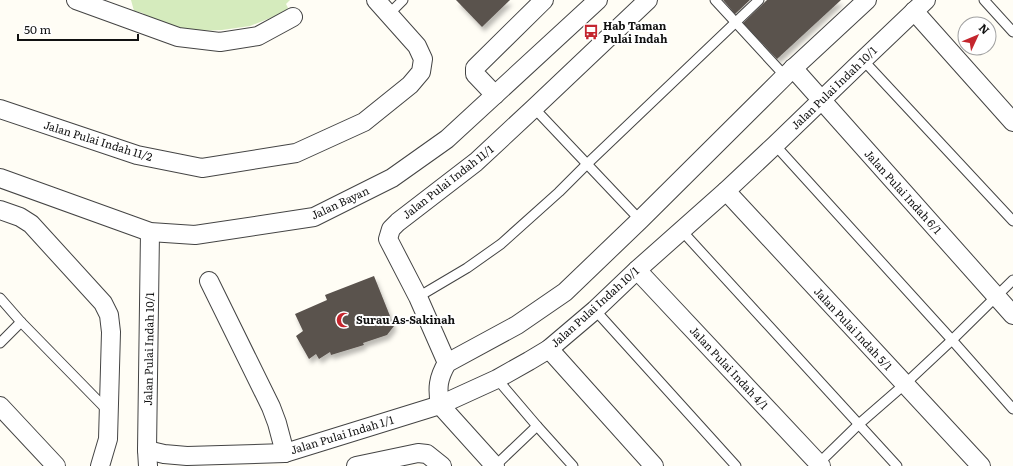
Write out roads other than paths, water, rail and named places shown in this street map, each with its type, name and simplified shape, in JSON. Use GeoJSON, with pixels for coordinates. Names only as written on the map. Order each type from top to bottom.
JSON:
{"type":"FeatureCollection","features":[{"type":"Feature","properties":{"kind":"street"},"geometry":{"type":"LineString","coordinates":[[76,0],[121,7],[178,37],[220,42],[258,36],[293,17]]}},
{"type":"Feature","properties":{"kind":"street"},"geometry":{"type":"LineString","coordinates":[[376,0],[389,14]]}},
{"type":"Feature","properties":{"kind":"street"},"geometry":{"type":"LineString","coordinates":[[495,95],[475,74],[475,68],[544,0]]}},
{"type":"Feature","properties":{"kind":"street","name":"Jalan Bayan"},"geometry":{"type":"LineString","coordinates":[[0,178],[150,232],[195,235],[314,217],[392,178],[447,139],[598,0]]}},
{"type":"Feature","properties":{"kind":"street","name":"Jalan Pulai Indah 11/1"},"geometry":{"type":"LineString","coordinates":[[447,363],[418,297],[388,239],[391,229],[476,162],[648,0]]}},
{"type":"Feature","properties":{"kind":"street"},"geometry":{"type":"LineString","coordinates":[[495,466],[440,405],[438,383],[441,372],[447,363],[517,326],[565,292],[789,72],[867,0]]}},
{"type":"Feature","properties":{"kind":"street"},"geometry":{"type":"LineString","coordinates":[[920,6],[1013,122]]}},
{"type":"Feature","properties":{"kind":"street","name":"Jalan Pulai Indah 10/1"},"geometry":{"type":"LineString","coordinates":[[440,405],[497,379],[549,349],[595,310],[637,270],[726,191],[920,6]]}},
{"type":"Feature","properties":{"kind":"street","name":"Jalan Pulai Indah 11/2"},"geometry":{"type":"LineString","coordinates":[[0,109],[137,155],[202,168],[296,153],[364,122],[410,85],[421,72],[423,59],[417,46],[389,14]]}},
{"type":"Feature","properties":{"kind":"street","name":"Jalan Pulai Indah 6/1"},"geometry":{"type":"LineString","coordinates":[[789,72],[821,100],[1013,315]]}},
{"type":"Feature","properties":{"kind":"street","name":"Jalan Pulai Indah 5/1"},"geometry":{"type":"LineString","coordinates":[[726,191],[980,466]]}},
{"type":"Feature","properties":{"kind":"street"},"geometry":{"type":"LineString","coordinates":[[0,210],[20,217],[31,224],[103,303],[109,315],[112,332],[108,439],[100,466]]}},
{"type":"Feature","properties":{"kind":"street","name":"Jalan Pulai Indah 10/1"},"geometry":{"type":"LineString","coordinates":[[148,458],[150,232]]}},
{"type":"Feature","properties":{"kind":"street","name":"Jalan Pulai Indah 4/1"},"geometry":{"type":"LineString","coordinates":[[637,270],[818,465]]}},
{"type":"Feature","properties":{"kind":"street"},"geometry":{"type":"LineString","coordinates":[[209,281],[271,407],[285,453]]}},
{"type":"Feature","properties":{"kind":"street"},"geometry":{"type":"LineString","coordinates":[[549,349],[654,466]]}},
{"type":"Feature","properties":{"kind":"street","name":"Jalan Pulai Indah 1/1"},"geometry":{"type":"LineString","coordinates":[[148,458],[164,454],[187,456],[285,453],[440,405]]}},
{"type":"Feature","properties":{"kind":"street"},"geometry":{"type":"LineString","coordinates":[[0,406],[56,466]]}},
{"type":"Feature","properties":{"kind":"street"},"geometry":{"type":"LineString","coordinates":[[356,466],[418,453],[427,454],[439,462],[442,466]]}},
{"type":"Feature","properties":{"kind":"lane"},"geometry":{"type":"LineString","coordinates":[[389,14],[403,0]]}},
{"type":"Feature","properties":{"kind":"lane"},"geometry":{"type":"LineString","coordinates":[[715,0],[735,23],[789,72]]}},
{"type":"Feature","properties":{"kind":"lane"},"geometry":{"type":"LineString","coordinates":[[418,297],[467,268],[501,244],[559,192],[759,0]]}},
{"type":"Feature","properties":{"kind":"lane"},"geometry":{"type":"LineString","coordinates":[[984,0],[1013,32]]}},
{"type":"Feature","properties":{"kind":"lane"},"geometry":{"type":"LineString","coordinates":[[863,60],[1013,221]]}},
{"type":"Feature","properties":{"kind":"lane"},"geometry":{"type":"LineString","coordinates":[[534,108],[640,220]]}},
{"type":"Feature","properties":{"kind":"lane"},"geometry":{"type":"LineString","coordinates":[[775,145],[1013,409]]}},
{"type":"Feature","properties":{"kind":"lane"},"geometry":{"type":"LineString","coordinates":[[682,231],[898,466]]}},
{"type":"Feature","properties":{"kind":"lane"},"geometry":{"type":"LineString","coordinates":[[818,465],[859,424],[952,340],[1013,280]]}},
{"type":"Feature","properties":{"kind":"lane"},"geometry":{"type":"LineString","coordinates":[[0,298],[21,322],[109,413]]}},
{"type":"Feature","properties":{"kind":"lane"},"geometry":{"type":"LineString","coordinates":[[595,310],[736,466]]}},
{"type":"Feature","properties":{"kind":"lane"},"geometry":{"type":"LineString","coordinates":[[0,343],[21,322]]}},
{"type":"Feature","properties":{"kind":"lane"},"geometry":{"type":"LineString","coordinates":[[497,379],[573,466]]}},
{"type":"Feature","properties":{"kind":"lane"},"geometry":{"type":"LineString","coordinates":[[495,466],[537,426]]}},
{"type":"Feature","properties":{"kind":"place","name":"Hab Taman Pulai Indah"},"geometry":{"type":"Point","coordinates":[591,32]}},
{"type":"Feature","properties":{"kind":"place","name":"Surau As-Sakinah"},"geometry":{"type":"Point","coordinates":[344,320]}}]}
